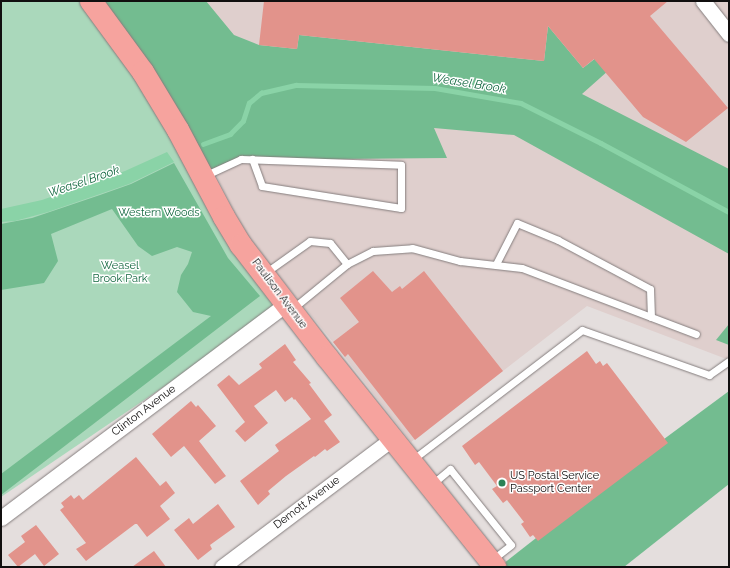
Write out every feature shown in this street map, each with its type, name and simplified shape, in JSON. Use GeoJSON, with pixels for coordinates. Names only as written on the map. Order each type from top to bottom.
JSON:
{"type":"FeatureCollection","features":[{"type":"Feature","properties":{"kind":"main road","name":"Paulison Avenue"},"geometry":{"type":"LineString","coordinates":[[91,1],[143,72],[178,130],[241,245],[392,439],[493,564]]}},
{"type":"Feature","properties":{"kind":"street"},"geometry":{"type":"LineString","coordinates":[[703,1],[729,34]]}},
{"type":"Feature","properties":{"kind":"street","name":"Clinton Avenue"},"geometry":{"type":"LineString","coordinates":[[1,518],[288,307]]}},
{"type":"Feature","properties":{"kind":"street","name":"Demott Avenue"},"geometry":{"type":"LineString","coordinates":[[222,567],[392,439]]}},
{"type":"Feature","properties":{"kind":"lane"},"geometry":{"type":"LineString","coordinates":[[203,177],[241,159],[252,159],[401,165],[401,208],[262,186],[252,159]]}},
{"type":"Feature","properties":{"kind":"lane"},"geometry":{"type":"LineString","coordinates":[[496,264],[517,223],[558,240],[650,289],[651,317]]}},
{"type":"Feature","properties":{"kind":"lane"},"geometry":{"type":"LineString","coordinates":[[264,274],[310,241],[330,243],[348,264]]}},
{"type":"Feature","properties":{"kind":"lane"},"geometry":{"type":"LineString","coordinates":[[288,307],[348,264],[373,251],[412,248],[460,261],[522,268],[696,334]]}},
{"type":"Feature","properties":{"kind":"lane"},"geometry":{"type":"LineString","coordinates":[[410,461],[582,330],[709,375],[729,361]]}},
{"type":"Feature","properties":{"kind":"shaded area"},"geometry":{"type":"Polygon","coordinates":[[[132,1],[729,1],[729,360],[587,306],[411,442],[333,342],[247,237],[212,167],[232,160],[132,1]]]}},
{"type":"Feature","properties":{"kind":"shaded area"},"geometry":{"type":"Polygon","coordinates":[[[167,152],[174,162],[129,184],[48,212],[15,221],[1,222],[1,209],[42,200],[125,171],[167,152]]]}},
{"type":"Feature","properties":{"kind":"green space","name":"Weasel Brook Park"},"geometry":{"type":"Polygon","coordinates":[[[1,1],[83,1],[286,304],[1,497],[1,1]]]}},
{"type":"Feature","properties":{"kind":"green space"},"geometry":{"type":"Polygon","coordinates":[[[99,1],[206,1],[234,35],[259,45],[297,49],[299,35],[544,61],[548,26],[583,68],[606,50],[618,62],[582,94],[729,169],[729,254],[514,135],[434,128],[447,158],[233,160],[200,174],[99,1]]]}},
{"type":"Feature","properties":{"kind":"green space","name":"Western Woods"},"geometry":{"type":"Polygon","coordinates":[[[174,163],[228,258],[260,296],[1,495],[1,474],[211,316],[193,312],[177,292],[181,275],[188,264],[192,252],[177,247],[152,256],[138,246],[112,209],[51,234],[58,261],[44,283],[1,290],[1,224],[32,218],[100,195],[131,184],[174,163]]]}},
{"type":"Feature","properties":{"kind":"green space"},"geometry":{"type":"Polygon","coordinates":[[[729,324],[729,345],[716,340],[729,324]]]}},
{"type":"Feature","properties":{"kind":"green space"},"geometry":{"type":"Polygon","coordinates":[[[729,391],[729,484],[624,567],[499,567],[637,459],[729,391]]]}},
{"type":"Feature","properties":{"kind":"building"},"geometry":{"type":"Polygon","coordinates":[[[264,1],[668,1],[650,16],[728,108],[686,142],[643,117],[594,59],[583,68],[548,26],[544,61],[299,35],[297,49],[259,45],[264,1]]]}},
{"type":"Feature","properties":{"kind":"building"},"geometry":{"type":"Polygon","coordinates":[[[373,271],[392,292],[400,286],[402,289],[424,271],[503,371],[415,440],[348,354],[345,357],[333,342],[359,322],[340,298],[373,271]]]}},
{"type":"Feature","properties":{"kind":"building"},"geometry":{"type":"Polygon","coordinates":[[[285,344],[296,360],[293,362],[311,383],[309,384],[332,415],[324,421],[340,442],[327,451],[325,449],[286,476],[268,491],[270,494],[258,505],[240,481],[279,451],[275,445],[311,419],[295,399],[294,400],[292,397],[285,402],[276,390],[254,406],[268,423],[245,442],[235,431],[245,422],[217,385],[229,375],[239,385],[262,368],[259,364],[285,344]]]}},
{"type":"Feature","properties":{"kind":"building"},"geometry":{"type":"Polygon","coordinates":[[[587,351],[596,364],[600,361],[603,366],[607,363],[668,443],[538,541],[533,535],[530,537],[521,524],[524,522],[507,500],[503,503],[492,489],[497,486],[479,462],[475,465],[462,446],[587,351]]]}},
{"type":"Feature","properties":{"kind":"building"},"geometry":{"type":"Polygon","coordinates":[[[191,401],[196,407],[198,405],[216,426],[199,441],[226,476],[215,484],[184,446],[171,457],[152,434],[191,401]]]}},
{"type":"Feature","properties":{"kind":"building"},"geometry":{"type":"Polygon","coordinates":[[[136,457],[160,486],[166,481],[175,493],[160,506],[170,519],[147,537],[137,524],[135,524],[86,561],[76,549],[86,543],[60,510],[64,507],[61,503],[71,495],[74,499],[79,495],[83,500],[136,457]]]}},
{"type":"Feature","properties":{"kind":"building"},"geometry":{"type":"Polygon","coordinates":[[[218,504],[235,527],[210,545],[212,549],[198,560],[174,530],[189,518],[193,524],[218,504]]]}},
{"type":"Feature","properties":{"kind":"building"},"geometry":{"type":"Polygon","coordinates":[[[36,525],[59,554],[44,566],[35,554],[18,567],[8,555],[25,542],[21,536],[36,525]]]}},
{"type":"Feature","properties":{"kind":"building"},"geometry":{"type":"Polygon","coordinates":[[[154,551],[166,567],[132,567],[154,551]]]}},
{"type":"Feature","properties":{"kind":"waterway","name":"Weasel Brook"},"geometry":{"type":"LineString","coordinates":[[203,144],[230,134],[243,121],[249,103],[261,93],[296,85],[435,88],[521,103],[601,143],[729,212]]}},
{"type":"Feature","properties":{"kind":"place","name":"US Postal Service Passport Center"},"geometry":{"type":"Point","coordinates":[502,483]}}]}
